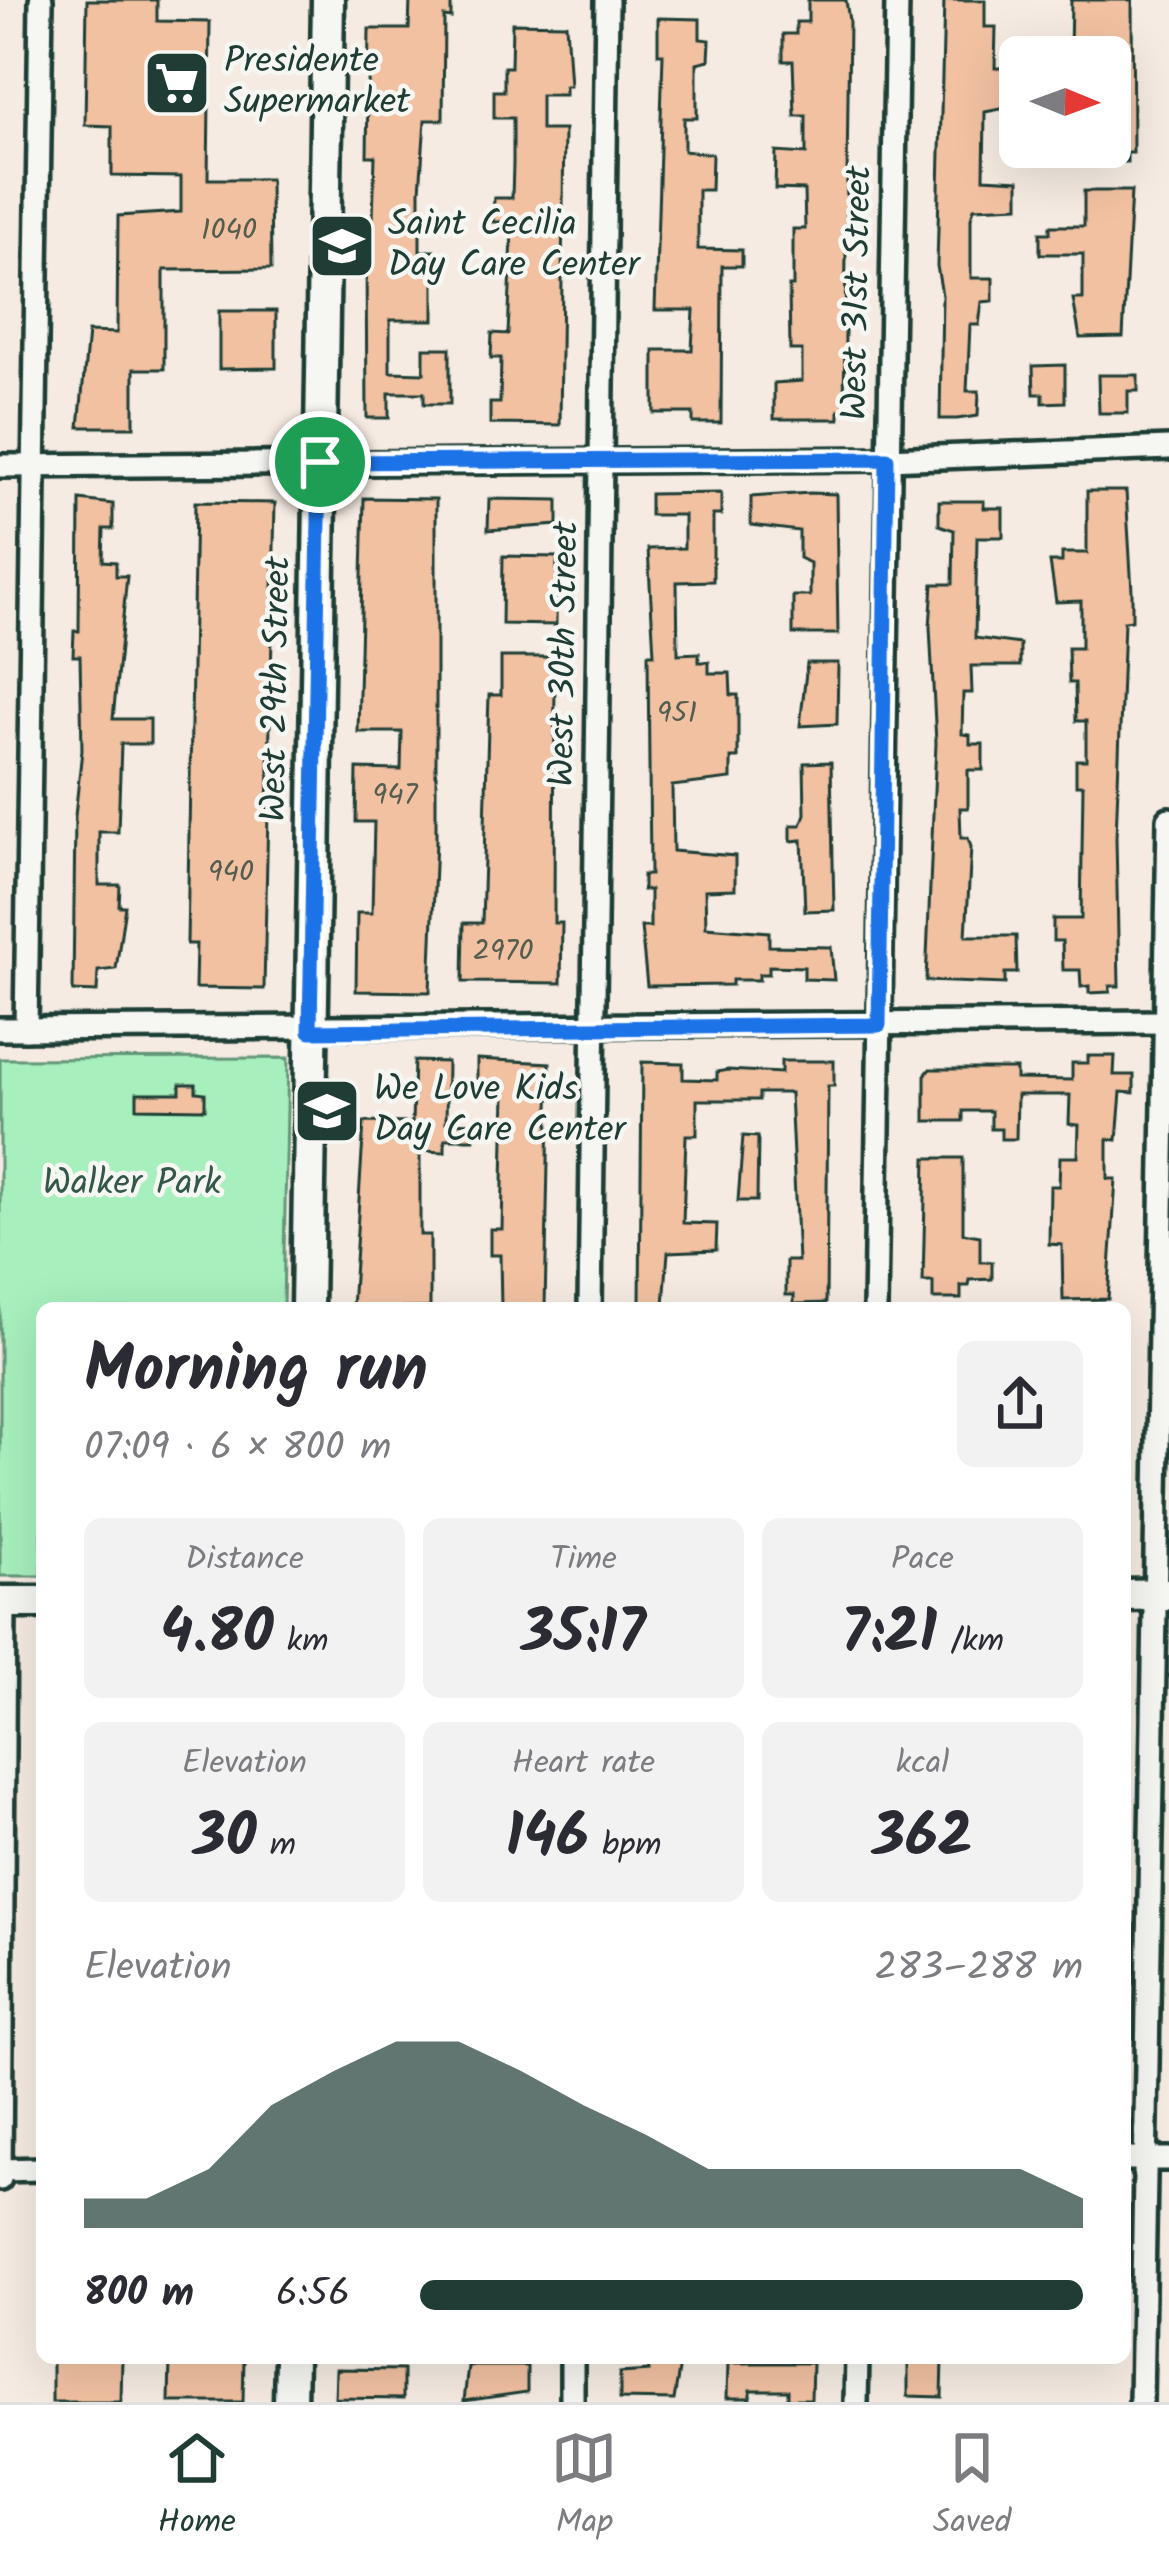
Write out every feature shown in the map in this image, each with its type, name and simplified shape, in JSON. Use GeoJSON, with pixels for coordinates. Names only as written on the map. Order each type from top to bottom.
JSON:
{"type":"FeatureCollection","features":[{"type":"Feature","properties":{"kind":"street"},"geometry":{"type":"LineString","coordinates":[[26,1029],[41,0]]}},
{"type":"Feature","properties":{"kind":"street","name":"West 29th Street"},"geometry":{"type":"LineString","coordinates":[[307,1302],[328,0]]}},
{"type":"Feature","properties":{"kind":"street","name":"West 30th Street"},"geometry":{"type":"LineString","coordinates":[[590,1302],[607,0]]}},
{"type":"Feature","properties":{"kind":"street","name":"West 31st Street"},"geometry":{"type":"LineString","coordinates":[[875,1302],[898,0]]}},
{"type":"Feature","properties":{"kind":"street"},"geometry":{"type":"LineString","coordinates":[[0,466],[887,459],[1169,448]]}},
{"type":"Feature","properties":{"kind":"street"},"geometry":{"type":"LineString","coordinates":[[1141,2402],[1135,2159],[1169,819]]}},
{"type":"Feature","properties":{"kind":"street"},"geometry":{"type":"LineString","coordinates":[[0,1029],[310,1031],[1167,1022]]}},
{"type":"Feature","properties":{"kind":"street"},"geometry":{"type":"LineString","coordinates":[[0,2179],[2,1603],[36,1602]]}},
{"type":"Feature","properties":{"kind":"street"},"geometry":{"type":"LineString","coordinates":[[1135,2159],[1169,2159]]}},
{"type":"Feature","properties":{"kind":"street"},"geometry":{"type":"LineString","coordinates":[[0,2170],[36,2169]]}},
{"type":"Feature","properties":{"kind":"street"},"geometry":{"type":"LineString","coordinates":[[290,2402],[291,2364]]}},
{"type":"Feature","properties":{"kind":"street"},"geometry":{"type":"LineString","coordinates":[[572,2364],[572,2402]]}},
{"type":"Feature","properties":{"kind":"street"},"geometry":{"type":"LineString","coordinates":[[856,2402],[857,2364]]}},
{"type":"Feature","properties":{"kind":"green space","name":"Walker Park"},"geometry":{"type":"Polygon","coordinates":[[[288,1058],[283,1302],[36,1302],[36,1576],[0,1576],[0,1059],[288,1058]]]}},
{"type":"Feature","properties":{"kind":"building"},"geometry":{"type":"Polygon","coordinates":[[[87,0],[157,0],[157,21],[210,22],[208,179],[270,179],[271,269],[164,270],[164,369],[134,369],[134,427],[79,427],[88,332],[117,333],[118,216],[181,212],[181,177],[112,176],[112,126],[85,125],[87,0]]]}},
{"type":"Feature","properties":{"kind":"building"},"geometry":{"type":"Polygon","coordinates":[[[410,0],[451,0],[451,18],[444,17],[443,120],[425,120],[420,191],[420,251],[434,251],[434,320],[390,320],[390,372],[424,373],[424,348],[450,348],[450,404],[424,404],[424,393],[389,393],[389,418],[367,418],[366,251],[372,251],[375,156],[367,156],[369,29],[409,29],[410,0]]]}},
{"type":"Feature","properties":{"kind":"building"},"geometry":{"type":"Polygon","coordinates":[[[808,0],[846,0],[849,21],[844,410],[839,410],[839,419],[774,419],[774,383],[802,381],[802,350],[790,350],[789,286],[793,286],[793,229],[805,229],[804,190],[775,189],[776,152],[806,154],[806,116],[795,116],[793,61],[783,61],[783,34],[796,34],[796,22],[808,22],[808,0]]]}},
{"type":"Feature","properties":{"kind":"building"},"geometry":{"type":"Polygon","coordinates":[[[944,0],[985,0],[985,27],[996,27],[999,109],[985,112],[984,178],[1019,180],[1019,206],[974,208],[971,218],[971,278],[993,278],[993,301],[982,302],[979,325],[970,325],[967,391],[979,391],[978,416],[940,419],[942,295],[937,266],[944,0]]]}},
{"type":"Feature","properties":{"kind":"building"},"geometry":{"type":"Polygon","coordinates":[[[1071,0],[1132,0],[1133,153],[1131,36],[1070,36],[1071,0]]]}},
{"type":"Feature","properties":{"kind":"building"},"geometry":{"type":"Polygon","coordinates":[[[658,18],[700,19],[700,39],[710,40],[709,60],[697,63],[697,118],[684,118],[684,151],[712,154],[711,190],[698,190],[698,249],[742,250],[742,266],[722,266],[721,423],[693,423],[693,413],[654,413],[654,350],[692,350],[694,310],[655,310],[663,54],[658,54],[658,18]]]}},
{"type":"Feature","properties":{"kind":"building"},"geometry":{"type":"Polygon","coordinates":[[[512,23],[566,24],[570,86],[565,86],[565,95],[541,95],[541,130],[564,130],[560,425],[490,424],[490,403],[500,403],[501,358],[491,358],[492,333],[508,334],[512,222],[493,222],[494,198],[512,198],[513,164],[513,118],[494,118],[494,91],[504,91],[504,67],[511,67],[512,23]]]}},
{"type":"Feature","properties":{"kind":"building"},"geometry":{"type":"Polygon","coordinates":[[[1084,191],[1131,191],[1123,337],[1080,338],[1073,299],[1083,299],[1083,254],[1040,254],[1040,233],[1050,233],[1050,226],[1084,226],[1084,191]]]}},
{"type":"Feature","properties":{"kind":"building"},"geometry":{"type":"Polygon","coordinates":[[[219,311],[276,311],[276,368],[219,369],[219,311]]]}},
{"type":"Feature","properties":{"kind":"building"},"geometry":{"type":"Polygon","coordinates":[[[1065,365],[1065,402],[1043,403],[1043,394],[1034,394],[1033,366],[1065,365]]]}},
{"type":"Feature","properties":{"kind":"building"},"geometry":{"type":"Polygon","coordinates":[[[1098,375],[1138,375],[1138,391],[1128,391],[1128,413],[1099,413],[1098,375]]]}},
{"type":"Feature","properties":{"kind":"building"},"geometry":{"type":"Polygon","coordinates":[[[1087,491],[1126,491],[1132,591],[1132,620],[1124,621],[1116,838],[1119,986],[1110,986],[1110,992],[1089,993],[1089,986],[1081,987],[1080,970],[1063,970],[1062,941],[1053,941],[1053,919],[1081,919],[1083,785],[1076,785],[1076,760],[1086,760],[1086,721],[1076,721],[1075,683],[1069,683],[1068,648],[1081,648],[1081,601],[1056,602],[1050,562],[1062,562],[1062,553],[1087,553],[1087,491]]]}},
{"type":"Feature","properties":{"kind":"building"},"geometry":{"type":"Polygon","coordinates":[[[721,493],[721,515],[713,515],[713,581],[677,582],[678,654],[699,653],[699,662],[709,662],[709,673],[730,673],[731,695],[738,695],[738,758],[731,758],[731,779],[672,786],[673,851],[735,856],[735,889],[705,890],[706,927],[769,932],[769,946],[831,947],[834,980],[804,979],[804,967],[769,966],[769,974],[759,974],[759,980],[732,980],[732,985],[647,986],[641,927],[650,927],[650,890],[643,890],[643,875],[650,875],[648,654],[654,654],[648,549],[684,548],[684,515],[650,515],[650,494],[721,493]]]}},
{"type":"Feature","properties":{"kind":"building"},"geometry":{"type":"Polygon","coordinates":[[[836,494],[838,634],[793,634],[793,596],[810,596],[810,563],[799,558],[799,531],[751,525],[751,497],[836,494]]]}},
{"type":"Feature","properties":{"kind":"building"},"geometry":{"type":"Polygon","coordinates":[[[364,498],[436,499],[436,839],[430,992],[356,991],[357,913],[372,913],[374,822],[356,822],[357,769],[401,770],[402,732],[358,732],[364,498]]]}},
{"type":"Feature","properties":{"kind":"building"},"geometry":{"type":"Polygon","coordinates":[[[489,499],[558,500],[558,525],[488,530],[489,499]]]}},
{"type":"Feature","properties":{"kind":"building"},"geometry":{"type":"Polygon","coordinates":[[[80,500],[113,504],[113,529],[104,529],[103,561],[116,562],[116,576],[127,576],[113,719],[150,719],[150,744],[121,744],[118,832],[99,832],[99,885],[120,885],[119,906],[125,906],[116,969],[98,971],[97,992],[73,991],[75,816],[82,750],[80,656],[73,656],[74,631],[79,631],[80,500]]]}},
{"type":"Feature","properties":{"kind":"building"},"geometry":{"type":"Polygon","coordinates":[[[939,501],[984,501],[984,508],[1003,508],[1003,537],[977,537],[975,638],[1020,644],[1020,666],[971,666],[972,693],[963,693],[962,734],[970,735],[970,744],[983,744],[983,770],[968,770],[968,808],[960,808],[961,838],[968,838],[971,847],[966,936],[1016,936],[1017,973],[1005,973],[1005,984],[926,981],[936,743],[930,627],[933,584],[953,584],[954,530],[939,525],[939,501]]]}},
{"type":"Feature","properties":{"kind":"building"},"geometry":{"type":"Polygon","coordinates":[[[195,502],[275,503],[264,989],[195,988],[196,944],[187,944],[195,502]]]}},
{"type":"Feature","properties":{"kind":"building"},"geometry":{"type":"Polygon","coordinates":[[[503,556],[557,557],[556,625],[502,624],[503,556]]]}},
{"type":"Feature","properties":{"kind":"building"},"geometry":{"type":"Polygon","coordinates":[[[501,657],[555,657],[554,923],[562,923],[561,983],[463,982],[464,923],[482,923],[489,695],[501,695],[501,657]]]}},
{"type":"Feature","properties":{"kind":"building"},"geometry":{"type":"Polygon","coordinates":[[[807,663],[838,663],[837,724],[800,726],[807,663]]]}},
{"type":"Feature","properties":{"kind":"building"},"geometry":{"type":"Polygon","coordinates":[[[831,762],[834,910],[805,911],[802,840],[791,841],[791,825],[801,825],[805,814],[804,763],[831,762]]]}},
{"type":"Feature","properties":{"kind":"building"},"geometry":{"type":"Polygon","coordinates":[[[1088,1056],[1115,1056],[1114,1075],[1134,1075],[1134,1093],[1121,1092],[1117,1140],[1108,1139],[1108,1179],[1116,1179],[1108,1299],[1063,1300],[1062,1245],[1049,1244],[1050,1186],[1059,1186],[1060,1157],[1078,1157],[1079,1125],[1069,1124],[1070,1095],[1017,1095],[1016,1139],[1001,1139],[1001,1129],[991,1129],[991,1111],[963,1111],[963,1121],[925,1121],[925,1075],[930,1069],[1016,1069],[1016,1079],[1072,1080],[1072,1063],[1088,1063],[1088,1056]]]}},
{"type":"Feature","properties":{"kind":"building"},"geometry":{"type":"Polygon","coordinates":[[[477,1059],[550,1063],[545,1302],[501,1302],[500,1255],[490,1255],[490,1229],[502,1229],[505,1091],[477,1088],[477,1059]]]}},
{"type":"Feature","properties":{"kind":"building"},"geometry":{"type":"Polygon","coordinates":[[[414,1061],[447,1062],[446,1122],[474,1123],[474,1139],[445,1139],[445,1152],[420,1151],[420,1235],[430,1235],[430,1302],[352,1302],[364,1122],[412,1123],[414,1061]]]}},
{"type":"Feature","properties":{"kind":"building"},"geometry":{"type":"Polygon","coordinates":[[[781,1061],[834,1061],[834,1086],[828,1086],[826,1302],[794,1302],[794,1295],[786,1295],[786,1261],[798,1261],[790,1093],[759,1093],[759,1100],[697,1100],[697,1135],[686,1135],[683,1223],[717,1224],[716,1250],[668,1252],[664,1302],[640,1302],[642,1062],[683,1063],[683,1079],[717,1080],[717,1072],[728,1070],[781,1073],[781,1061]]]}},
{"type":"Feature","properties":{"kind":"building"},"geometry":{"type":"Polygon","coordinates":[[[180,1084],[196,1084],[196,1092],[205,1093],[205,1109],[137,1108],[137,1093],[180,1093],[180,1084]]]}},
{"type":"Feature","properties":{"kind":"building"},"geometry":{"type":"Polygon","coordinates":[[[743,1136],[758,1137],[757,1201],[738,1201],[743,1136]]]}},
{"type":"Feature","properties":{"kind":"building"},"geometry":{"type":"Polygon","coordinates":[[[926,1158],[963,1158],[963,1233],[980,1236],[980,1262],[992,1262],[992,1279],[970,1280],[969,1286],[961,1286],[961,1299],[933,1299],[933,1282],[923,1282],[926,1158]]]}},
{"type":"Feature","properties":{"kind":"building"},"geometry":{"type":"Polygon","coordinates":[[[52,2364],[122,2364],[121,2402],[52,2402],[52,2364]]]}},
{"type":"Feature","properties":{"kind":"building"},"geometry":{"type":"Polygon","coordinates":[[[170,2364],[244,2364],[243,2402],[169,2402],[170,2364]]]}},
{"type":"Feature","properties":{"kind":"building"},"geometry":{"type":"Polygon","coordinates":[[[648,2364],[680,2364],[674,2400],[620,2399],[620,2373],[649,2371],[648,2364]]]}},
{"type":"Feature","properties":{"kind":"building"},"geometry":{"type":"Polygon","coordinates":[[[728,2364],[812,2364],[811,2399],[788,2399],[788,2390],[751,2390],[751,2398],[727,2398],[728,2364]]]}},
{"type":"Feature","properties":{"kind":"building"},"geometry":{"type":"Polygon","coordinates":[[[908,2364],[943,2364],[942,2397],[908,2396],[908,2364]]]}},
{"type":"Feature","properties":{"kind":"building"},"geometry":{"type":"Polygon","coordinates":[[[468,2366],[527,2366],[527,2392],[464,2401],[468,2366]]]}},
{"type":"Feature","properties":{"kind":"building"},"geometry":{"type":"Polygon","coordinates":[[[336,2369],[403,2370],[403,2399],[335,2398],[336,2369]]]}},
{"type":"Feature","properties":{"kind":"place","name":"Presidente Supermarket"},"geometry":{"type":"Point","coordinates":[177,83]}},
{"type":"Feature","properties":{"kind":"place","name":"Saint Cecilia Day Care Center"},"geometry":{"type":"Point","coordinates":[342,246]}},
{"type":"Feature","properties":{"kind":"place","name":"We Love Kids Day Care Center"},"geometry":{"type":"Point","coordinates":[327,1111]}},
{"type":"Feature","properties":{"kind":"route"},"geometry":{"type":"LineString","coordinates":[[887,459],[879,1025],[310,1031],[320,462],[887,459]]}}]}
